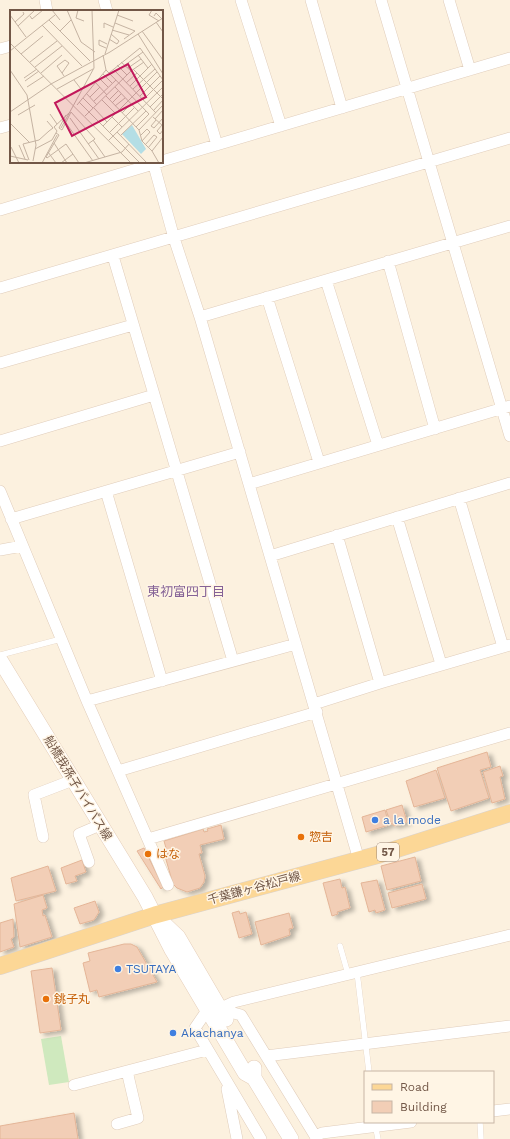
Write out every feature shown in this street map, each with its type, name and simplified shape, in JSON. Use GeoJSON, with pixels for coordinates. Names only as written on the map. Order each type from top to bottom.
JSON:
{"type":"FeatureCollection","features":[{"type":"Feature","properties":{"kind":"main road","name":"千葉鎌ヶ谷松戸線"},"geometry":{"type":"LineString","coordinates":[[0,966],[155,915],[359,860],[510,813]]}},
{"type":"Feature","properties":{"kind":"street"},"geometry":{"type":"LineString","coordinates":[[45,0],[47,10]]}},
{"type":"Feature","properties":{"kind":"street"},"geometry":{"type":"LineString","coordinates":[[104,0],[107,10]]}},
{"type":"Feature","properties":{"kind":"street"},"geometry":{"type":"LineString","coordinates":[[174,0],[217,145]]}},
{"type":"Feature","properties":{"kind":"street"},"geometry":{"type":"LineString","coordinates":[[241,0],[281,126]]}},
{"type":"Feature","properties":{"kind":"street"},"geometry":{"type":"LineString","coordinates":[[311,0],[342,108]]}},
{"type":"Feature","properties":{"kind":"street"},"geometry":{"type":"LineString","coordinates":[[381,0],[453,242],[506,407],[510,436]]}},
{"type":"Feature","properties":{"kind":"street"},"geometry":{"type":"LineString","coordinates":[[450,0],[470,70]]}},
{"type":"Feature","properties":{"kind":"street"},"geometry":{"type":"LineString","coordinates":[[0,49],[10,46]]}},
{"type":"Feature","properties":{"kind":"street"},"geometry":{"type":"LineString","coordinates":[[163,160],[510,58]]}},
{"type":"Feature","properties":{"kind":"street"},"geometry":{"type":"LineString","coordinates":[[0,128],[10,125]]}},
{"type":"Feature","properties":{"kind":"street"},"geometry":{"type":"LineString","coordinates":[[0,288],[510,138]]}},
{"type":"Feature","properties":{"kind":"street"},"geometry":{"type":"LineString","coordinates":[[0,210],[154,163]]}},
{"type":"Feature","properties":{"kind":"street"},"geometry":{"type":"LineString","coordinates":[[157,163],[174,238],[200,317],[250,484],[359,860]]}},
{"type":"Feature","properties":{"kind":"street"},"geometry":{"type":"LineString","coordinates":[[200,317],[510,226]]}},
{"type":"Feature","properties":{"kind":"street"},"geometry":{"type":"LineString","coordinates":[[113,256],[233,661]]}},
{"type":"Feature","properties":{"kind":"street"},"geometry":{"type":"LineString","coordinates":[[388,261],[435,429]]}},
{"type":"Feature","properties":{"kind":"street"},"geometry":{"type":"LineString","coordinates":[[326,280],[378,445]]}},
{"type":"Feature","properties":{"kind":"street"},"geometry":{"type":"LineString","coordinates":[[267,297],[319,462]]}},
{"type":"Feature","properties":{"kind":"street"},"geometry":{"type":"LineString","coordinates":[[0,362],[133,325]]}},
{"type":"Feature","properties":{"kind":"street"},"geometry":{"type":"LineString","coordinates":[[0,441],[154,395]]}},
{"type":"Feature","properties":{"kind":"street"},"geometry":{"type":"LineString","coordinates":[[250,484],[506,407]]}},
{"type":"Feature","properties":{"kind":"street"},"geometry":{"type":"LineString","coordinates":[[11,519],[240,452]]}},
{"type":"Feature","properties":{"kind":"street"},"geometry":{"type":"LineString","coordinates":[[270,556],[510,483]]}},
{"type":"Feature","properties":{"kind":"street"},"geometry":{"type":"LineString","coordinates":[[0,491],[87,701],[168,885]]}},
{"type":"Feature","properties":{"kind":"street"},"geometry":{"type":"LineString","coordinates":[[106,491],[162,680]]}},
{"type":"Feature","properties":{"kind":"street"},"geometry":{"type":"LineString","coordinates":[[118,771],[316,708],[380,683],[506,646],[459,498]]}},
{"type":"Feature","properties":{"kind":"street"},"geometry":{"type":"LineString","coordinates":[[396,517],[441,664]]}},
{"type":"Feature","properties":{"kind":"street"},"geometry":{"type":"LineString","coordinates":[[338,535],[380,683]]}},
{"type":"Feature","properties":{"kind":"street"},"geometry":{"type":"LineString","coordinates":[[0,550],[22,546]]}},
{"type":"Feature","properties":{"kind":"street"},"geometry":{"type":"LineString","coordinates":[[87,701],[296,644]]}},
{"type":"Feature","properties":{"kind":"street","name":"船橋我孫子バイパス線"},"geometry":{"type":"LineString","coordinates":[[0,660],[155,915],[172,950],[214,1009],[245,1073],[254,1078],[291,1139]]}},
{"type":"Feature","properties":{"kind":"street"},"geometry":{"type":"LineString","coordinates":[[148,839],[510,733]]}},
{"type":"Feature","properties":{"kind":"street"},"geometry":{"type":"LineString","coordinates":[[43,837],[34,795],[73,780]]}},
{"type":"Feature","properties":{"kind":"street"},"geometry":{"type":"LineString","coordinates":[[89,862],[79,834],[100,825]]}},
{"type":"Feature","properties":{"kind":"street"},"geometry":{"type":"LineString","coordinates":[[259,1138],[194,1028],[214,1009],[234,1002],[510,935]]}},
{"type":"Feature","properties":{"kind":"street"},"geometry":{"type":"LineString","coordinates":[[214,1009],[242,1015],[316,1138],[322,1133],[375,1124],[393,1123]]}},
{"type":"Feature","properties":{"kind":"street"},"geometry":{"type":"LineString","coordinates":[[266,1056],[510,1026]]}},
{"type":"Feature","properties":{"kind":"street"},"geometry":{"type":"LineString","coordinates":[[74,1085],[207,1050]]}},
{"type":"Feature","properties":{"kind":"street"},"geometry":{"type":"LineString","coordinates":[[116,1124],[138,1118],[127,1071]]}},
{"type":"Feature","properties":{"kind":"street"},"geometry":{"type":"LineString","coordinates":[[225,1080],[237,1139]]}},
{"type":"Feature","properties":{"kind":"street"},"geometry":{"type":"LineString","coordinates":[[494,1111],[510,1109]]}},
{"type":"Feature","properties":{"kind":"lane"},"geometry":{"type":"LineString","coordinates":[[0,660],[61,639]]}},
{"type":"Feature","properties":{"kind":"lane"},"geometry":{"type":"LineString","coordinates":[[340,946],[352,973],[366,1044],[369,1071]]}},
{"type":"Feature","properties":{"kind":"lane"},"geometry":{"type":"LineString","coordinates":[[480,1123],[481,1139]]}},
{"type":"Feature","properties":{"kind":"lane"},"geometry":{"type":"LineString","coordinates":[[375,1124],[378,1139]]}},
{"type":"Feature","properties":{"kind":"green space"},"geometry":{"type":"Polygon","coordinates":[[[61,1036],[69,1082],[49,1085],[41,1039],[61,1036]]]}},
{"type":"Feature","properties":{"kind":"building"},"geometry":{"type":"Polygon","coordinates":[[[487,752],[491,767],[480,770],[489,798],[451,811],[437,768],[487,752]]]}},
{"type":"Feature","properties":{"kind":"building"},"geometry":{"type":"Polygon","coordinates":[[[500,766],[503,776],[500,777],[505,799],[492,803],[483,772],[500,766]]]}},
{"type":"Feature","properties":{"kind":"building"},"geometry":{"type":"Polygon","coordinates":[[[436,770],[445,798],[414,807],[406,781],[436,770]]]}},
{"type":"Feature","properties":{"kind":"building"},"geometry":{"type":"Polygon","coordinates":[[[402,805],[407,822],[394,826],[391,824],[386,810],[402,805]]]}},
{"type":"Feature","properties":{"kind":"building"},"geometry":{"type":"Polygon","coordinates":[[[385,810],[389,825],[366,832],[362,817],[385,810]]]}},
{"type":"Feature","properties":{"kind":"building"},"geometry":{"type":"Polygon","coordinates":[[[221,825],[224,839],[200,845],[202,853],[199,854],[205,876],[204,882],[200,888],[187,892],[177,888],[173,884],[165,856],[168,855],[164,841],[203,829],[204,832],[208,831],[207,829],[221,825]]]}},
{"type":"Feature","properties":{"kind":"building"},"geometry":{"type":"Polygon","coordinates":[[[144,848],[163,887],[161,889],[137,851],[144,848]]]}},
{"type":"Feature","properties":{"kind":"building"},"geometry":{"type":"Polygon","coordinates":[[[415,857],[421,881],[387,890],[381,866],[415,857]]]}},
{"type":"Feature","properties":{"kind":"building"},"geometry":{"type":"Polygon","coordinates":[[[82,860],[86,872],[75,876],[77,881],[66,884],[61,868],[82,860]]]}},
{"type":"Feature","properties":{"kind":"building"},"geometry":{"type":"Polygon","coordinates":[[[48,866],[56,891],[16,901],[11,878],[48,866]]]}},
{"type":"Feature","properties":{"kind":"building"},"geometry":{"type":"Polygon","coordinates":[[[340,879],[342,888],[345,887],[350,908],[337,912],[338,914],[332,916],[323,883],[340,879]]]}},
{"type":"Feature","properties":{"kind":"building"},"geometry":{"type":"Polygon","coordinates":[[[377,880],[385,910],[376,913],[375,910],[369,912],[361,883],[377,880]]]}},
{"type":"Feature","properties":{"kind":"building"},"geometry":{"type":"Polygon","coordinates":[[[422,884],[426,899],[392,908],[388,893],[422,884]]]}},
{"type":"Feature","properties":{"kind":"building"},"geometry":{"type":"Polygon","coordinates":[[[43,895],[47,908],[42,910],[43,916],[45,915],[52,937],[20,947],[14,904],[43,895]]]}},
{"type":"Feature","properties":{"kind":"building"},"geometry":{"type":"Polygon","coordinates":[[[95,901],[99,912],[94,920],[80,924],[74,908],[95,901]]]}},
{"type":"Feature","properties":{"kind":"building"},"geometry":{"type":"Polygon","coordinates":[[[239,911],[240,914],[246,912],[252,934],[239,938],[232,913],[239,911]]]}},
{"type":"Feature","properties":{"kind":"building"},"geometry":{"type":"Polygon","coordinates":[[[289,913],[293,928],[289,929],[290,935],[261,945],[255,922],[289,913]]]}},
{"type":"Feature","properties":{"kind":"building"},"geometry":{"type":"Polygon","coordinates":[[[13,919],[14,937],[11,939],[14,947],[0,952],[0,923],[13,919]]]}},
{"type":"Feature","properties":{"kind":"building"},"geometry":{"type":"Polygon","coordinates":[[[124,944],[131,944],[137,947],[157,982],[99,997],[97,990],[90,992],[83,963],[90,961],[88,953],[124,944]]]}},
{"type":"Feature","properties":{"kind":"building"},"geometry":{"type":"Polygon","coordinates":[[[52,968],[61,1030],[40,1033],[31,971],[52,968]]]}},
{"type":"Feature","properties":{"kind":"building"},"geometry":{"type":"Polygon","coordinates":[[[74,1113],[78,1139],[0,1139],[0,1126],[74,1113]]]}},
{"type":"Feature","properties":{"kind":"place","name":"a la mode"},"geometry":{"type":"Point","coordinates":[375,820]}},
{"type":"Feature","properties":{"kind":"place","name":"惣吉"},"geometry":{"type":"Point","coordinates":[301,837]}},
{"type":"Feature","properties":{"kind":"place","name":"はな"},"geometry":{"type":"Point","coordinates":[148,854]}},
{"type":"Feature","properties":{"kind":"place","name":"TSUTAYA"},"geometry":{"type":"Point","coordinates":[118,969]}},
{"type":"Feature","properties":{"kind":"place","name":"銚子丸"},"geometry":{"type":"Point","coordinates":[46,999]}},
{"type":"Feature","properties":{"kind":"place","name":"Akachanya"},"geometry":{"type":"Point","coordinates":[173,1033]}},
{"type":"Feature","properties":{"kind":"district","name":"東初富四丁目"},"geometry":{"type":"Point","coordinates":[186,591]}}]}
